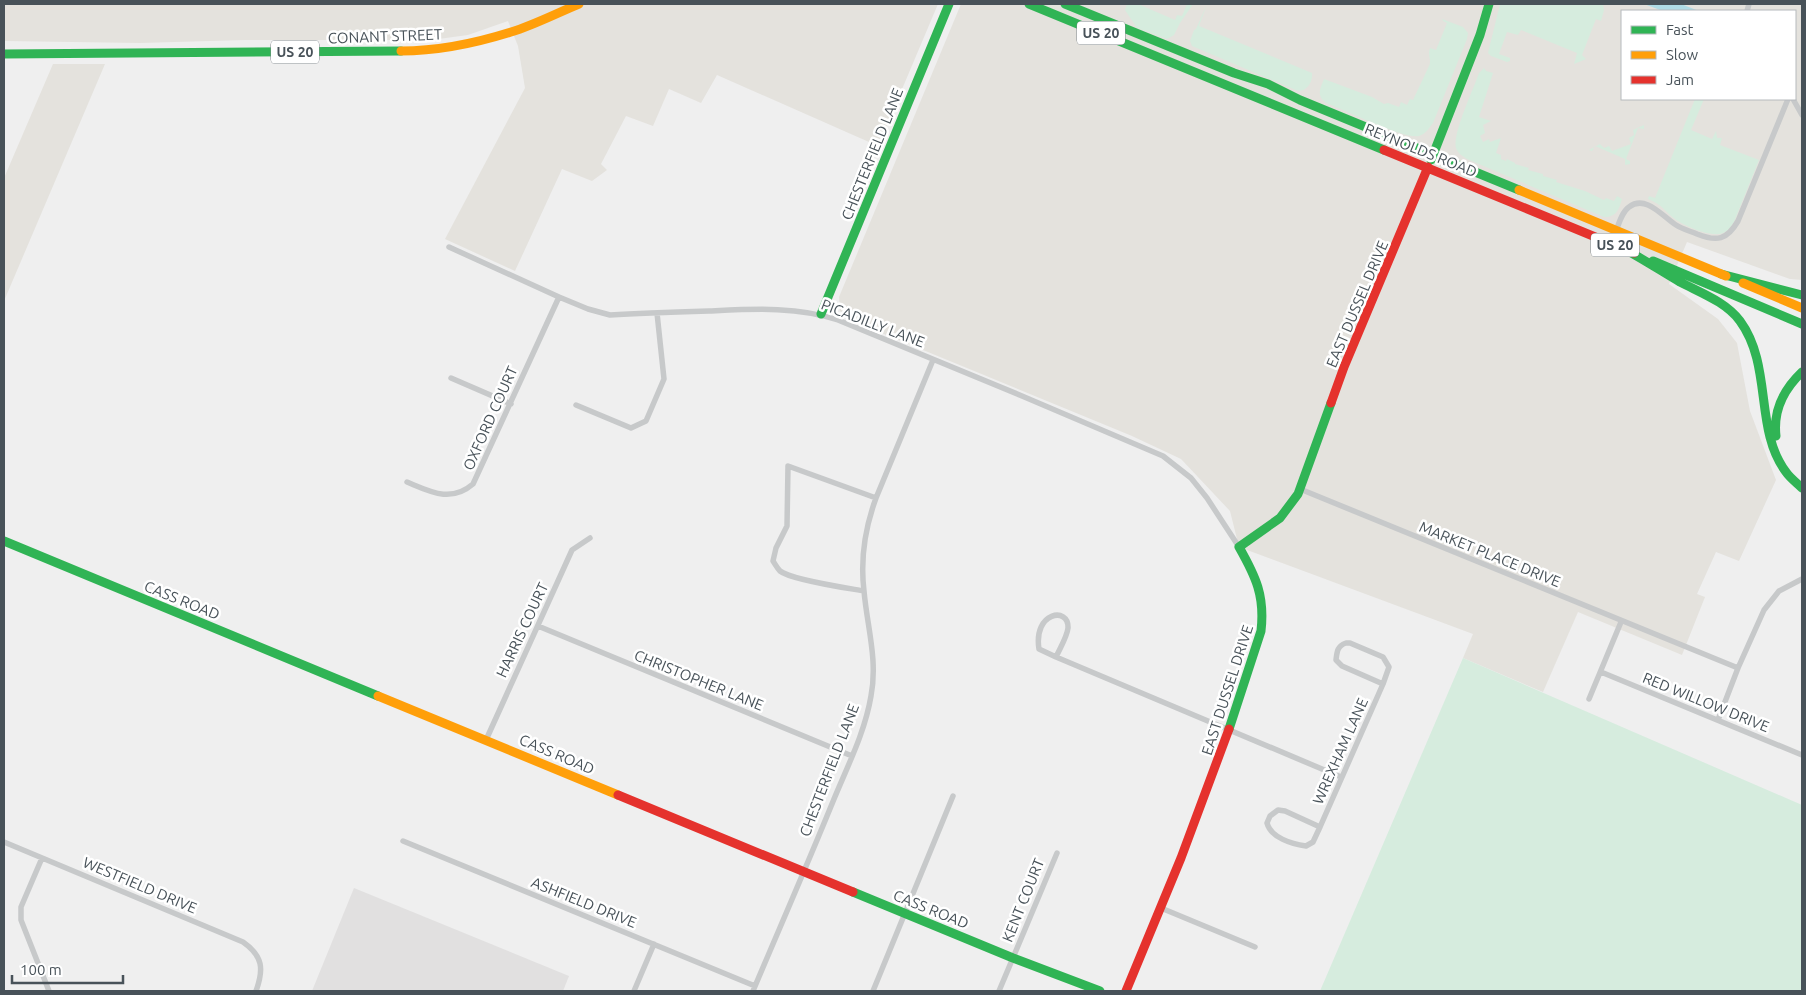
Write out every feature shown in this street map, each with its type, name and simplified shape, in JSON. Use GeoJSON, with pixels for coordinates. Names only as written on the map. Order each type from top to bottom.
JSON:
{"type":"FeatureCollection","features":[{"type":"Feature","properties":{"kind":"main road","name":"CONANT STREET"},"geometry":{"type":"LineString","coordinates":[[4,54],[427,50],[466,44],[512,32],[579,4]]}},
{"type":"Feature","properties":{"kind":"main road","name":"CHESTERFIELD LANE"},"geometry":{"type":"LineString","coordinates":[[821,314],[949,4]]}},
{"type":"Feature","properties":{"kind":"main road","name":"REYNOLDS ROAD"},"geometry":{"type":"LineString","coordinates":[[1029,4],[1428,167],[1802,324]]}},
{"type":"Feature","properties":{"kind":"main road","name":"REYNOLDS ROAD"},"geometry":{"type":"LineString","coordinates":[[1065,4],[1234,73],[1249,76],[1300,100],[1802,308]]}},
{"type":"Feature","properties":{"kind":"main road","name":"EAST DUSSEL DRIVE"},"geometry":{"type":"LineString","coordinates":[[1126,991],[1161,908],[1231,729],[1256,650],[1264,616],[1263,600],[1258,581],[1239,547],[1280,518],[1300,489],[1344,367],[1433,155],[1477,42],[1489,4]]}},
{"type":"Feature","properties":{"kind":"main road"},"geometry":{"type":"LineString","coordinates":[[1628,250],[1714,299],[1741,322],[1757,356],[1774,452],[1786,473],[1802,488]]}},
{"type":"Feature","properties":{"kind":"main road"},"geometry":{"type":"LineString","coordinates":[[1720,274],[1802,295]]}},
{"type":"Feature","properties":{"kind":"main road"},"geometry":{"type":"LineString","coordinates":[[1802,372],[1781,398],[1775,432],[1783,458],[1802,481]]}},
{"type":"Feature","properties":{"kind":"main road","name":"CASS ROAD"},"geometry":{"type":"LineString","coordinates":[[4,541],[1013,958],[1100,991]]}},
{"type":"Feature","properties":{"kind":"street"},"geometry":{"type":"LineString","coordinates":[[1616,231],[1624,212],[1628,208],[1640,203],[1658,210],[1676,225],[1705,238],[1720,239],[1727,235],[1738,221],[1788,100]]}},
{"type":"Feature","properties":{"kind":"street"},"geometry":{"type":"LineString","coordinates":[[1793,100],[1802,115]]}},
{"type":"Feature","properties":{"kind":"street","name":"PICADILLY LANE"},"geometry":{"type":"LineString","coordinates":[[449,247],[559,296],[610,315],[746,309],[784,310],[821,314],[1067,414],[1163,456],[1190,478],[1205,495],[1239,547]]}},
{"type":"Feature","properties":{"kind":"street","name":"OXFORD COURT"},"geometry":{"type":"LineString","coordinates":[[407,482],[420,488],[448,495],[458,494],[466,490],[477,479],[559,296]]}},
{"type":"Feature","properties":{"kind":"street"},"geometry":{"type":"LineString","coordinates":[[576,405],[631,428],[646,421],[664,379],[657,313]]}},
{"type":"Feature","properties":{"kind":"street","name":"CHESTERFIELD LANE"},"geometry":{"type":"LineString","coordinates":[[754,989],[868,714],[873,675],[864,591],[863,548],[869,517],[876,498],[933,360]]}},
{"type":"Feature","properties":{"kind":"street"},"geometry":{"type":"LineString","coordinates":[[452,378],[511,404]]}},
{"type":"Feature","properties":{"kind":"street"},"geometry":{"type":"LineString","coordinates":[[864,591],[785,574],[778,570],[773,561],[776,548],[787,526],[788,466],[876,498]]}},
{"type":"Feature","properties":{"kind":"street","name":"MARKET PLACE DRIVE"},"geometry":{"type":"LineString","coordinates":[[1300,489],[1738,668]]}},
{"type":"Feature","properties":{"kind":"street","name":"HARRIS COURT"},"geometry":{"type":"LineString","coordinates":[[486,740],[572,550],[590,538]]}},
{"type":"Feature","properties":{"kind":"street"},"geometry":{"type":"LineString","coordinates":[[1718,720],[1738,668],[1764,610],[1779,591],[1802,579]]}},
{"type":"Feature","properties":{"kind":"street"},"geometry":{"type":"LineString","coordinates":[[1056,657],[1068,629],[1068,624],[1064,618],[1058,615],[1048,617],[1043,623],[1037,640],[1039,649],[1056,657],[1231,729],[1341,777]]}},
{"type":"Feature","properties":{"kind":"street"},"geometry":{"type":"LineString","coordinates":[[1589,699],[1622,622]]}},
{"type":"Feature","properties":{"kind":"street","name":"CHRISTOPHER LANE"},"geometry":{"type":"LineString","coordinates":[[538,626],[852,756]]}},
{"type":"Feature","properties":{"kind":"street","name":"WREXHAM LANE"},"geometry":{"type":"LineString","coordinates":[[1320,827],[1285,811],[1278,810],[1270,816],[1267,822],[1269,830],[1274,835],[1298,845],[1306,846],[1313,842],[1320,827],[1341,777],[1383,684],[1389,667],[1383,657],[1350,643],[1341,644],[1337,650],[1336,660],[1342,666],[1383,684]]}},
{"type":"Feature","properties":{"kind":"street","name":"RED WILLOW DRIVE"},"geometry":{"type":"LineString","coordinates":[[1601,672],[1802,755]]}},
{"type":"Feature","properties":{"kind":"street"},"geometry":{"type":"LineString","coordinates":[[873,991],[953,796]]}},
{"type":"Feature","properties":{"kind":"street","name":"ASHFIELD DRIVE"},"geometry":{"type":"LineString","coordinates":[[404,841],[654,944],[754,989]]}},
{"type":"Feature","properties":{"kind":"street","name":"WESTFIELD DRIVE"},"geometry":{"type":"LineString","coordinates":[[4,842],[243,942],[251,947],[260,960],[261,980],[256,991]]}},
{"type":"Feature","properties":{"kind":"street","name":"KENT COURT"},"geometry":{"type":"LineString","coordinates":[[999,991],[1057,853]]}},
{"type":"Feature","properties":{"kind":"street"},"geometry":{"type":"LineString","coordinates":[[42,858],[21,907],[21,920],[49,991]]}},
{"type":"Feature","properties":{"kind":"street"},"geometry":{"type":"LineString","coordinates":[[1161,908],[1255,947]]}},
{"type":"Feature","properties":{"kind":"street"},"geometry":{"type":"LineString","coordinates":[[634,991],[654,944]]}},
{"type":"Feature","properties":{"kind":"shaded area"},"geometry":{"type":"Polygon","coordinates":[[[4,4],[938,4],[878,146],[717,75],[701,103],[669,89],[653,126],[626,116],[601,164],[607,170],[592,181],[562,169],[515,271],[445,239],[525,88],[518,46],[508,21],[468,35],[431,40],[245,40],[140,43],[4,41],[4,4]]]}},
{"type":"Feature","properties":{"kind":"shaded area"},"geometry":{"type":"Polygon","coordinates":[[[961,4],[1802,4],[1802,280],[1790,279],[1687,242],[1669,284],[1718,319],[1737,343],[1750,411],[1776,480],[1739,561],[1716,552],[1697,594],[1705,597],[1682,655],[1578,612],[1543,692],[1463,658],[1473,634],[1239,547],[1230,511],[1181,459],[1132,436],[850,320],[840,311],[839,297],[961,4]]]}},
{"type":"Feature","properties":{"kind":"shaded area"},"geometry":{"type":"Polygon","coordinates":[[[53,64],[105,64],[4,301],[4,178],[53,64]]]}},
{"type":"Feature","properties":{"kind":"shaded area"},"geometry":{"type":"Polygon","coordinates":[[[354,888],[569,976],[563,991],[312,991],[354,888]]]}},
{"type":"Feature","properties":{"kind":"green space"},"geometry":{"type":"Polygon","coordinates":[[[1127,4],[1138,4],[1175,20],[1177,15],[1182,16],[1187,4],[1193,4],[1174,35],[1167,39],[1137,28],[1125,10],[1127,4]]]}},
{"type":"Feature","properties":{"kind":"green space"},"geometry":{"type":"Polygon","coordinates":[[[1207,4],[1199,26],[1312,73],[1309,85],[1298,91],[1192,46],[1190,41],[1207,4]]]}},
{"type":"Feature","properties":{"kind":"green space"},"geometry":{"type":"Polygon","coordinates":[[[1500,4],[1603,4],[1604,10],[1601,21],[1596,19],[1582,55],[1586,59],[1574,64],[1577,53],[1521,30],[1518,35],[1507,32],[1499,54],[1510,58],[1510,61],[1507,62],[1488,53],[1500,4]]]}},
{"type":"Feature","properties":{"kind":"green space"},"geometry":{"type":"Polygon","coordinates":[[[1442,19],[1463,27],[1468,33],[1433,123],[1424,134],[1412,136],[1388,129],[1326,103],[1321,97],[1321,86],[1324,79],[1372,97],[1384,104],[1388,103],[1399,107],[1401,102],[1407,105],[1410,99],[1413,100],[1429,66],[1430,48],[1436,50],[1447,23],[1442,19]]]}},
{"type":"Feature","properties":{"kind":"green space"},"geometry":{"type":"Polygon","coordinates":[[[1484,68],[1486,71],[1493,73],[1479,117],[1491,121],[1483,125],[1485,133],[1480,136],[1483,142],[1489,139],[1490,142],[1501,138],[1496,153],[1501,155],[1501,159],[1506,161],[1507,159],[1515,164],[1529,168],[1528,170],[1557,180],[1556,182],[1585,191],[1604,200],[1606,198],[1614,201],[1617,196],[1622,199],[1615,214],[1604,217],[1467,159],[1459,153],[1456,148],[1457,132],[1479,73],[1484,68]]]}},
{"type":"Feature","properties":{"kind":"green space"},"geometry":{"type":"Polygon","coordinates":[[[1695,100],[1704,100],[1691,130],[1712,139],[1716,131],[1717,138],[1722,138],[1720,145],[1759,160],[1734,222],[1723,233],[1705,233],[1685,225],[1648,199],[1649,196],[1655,198],[1695,100]]]}},
{"type":"Feature","properties":{"kind":"green space"},"geometry":{"type":"Polygon","coordinates":[[[1644,125],[1644,129],[1638,128],[1626,159],[1630,161],[1630,164],[1625,165],[1625,159],[1596,146],[1600,144],[1604,148],[1609,146],[1612,151],[1631,144],[1629,138],[1634,135],[1633,130],[1644,125]]]}},
{"type":"Feature","properties":{"kind":"green space"},"geometry":{"type":"Polygon","coordinates":[[[1463,658],[1802,805],[1802,991],[1320,991],[1463,658]]]}},
{"type":"Feature","properties":{"kind":"water"},"geometry":{"type":"Polygon","coordinates":[[[1644,4],[1681,4],[1696,10],[1660,10],[1644,4]]]}},
{"type":"Feature","properties":{"kind":"traffic: fast"},"geometry":{"type":"LineString","coordinates":[[821,314],[949,4]]}},
{"type":"Feature","properties":{"kind":"traffic: fast"},"geometry":{"type":"LineString","coordinates":[[1029,4],[1384,150]]}},
{"type":"Feature","properties":{"kind":"traffic: fast"},"geometry":{"type":"LineString","coordinates":[[1065,4],[1234,73],[1268,84],[1300,100],[1519,190]]}},
{"type":"Feature","properties":{"kind":"traffic: fast"},"geometry":{"type":"LineString","coordinates":[[1431,160],[1480,35],[1489,4]]}},
{"type":"Feature","properties":{"kind":"traffic: fast"},"geometry":{"type":"LineString","coordinates":[[4,54],[401,51]]}},
{"type":"Feature","properties":{"kind":"traffic: fast"},"geometry":{"type":"LineString","coordinates":[[1628,251],[1720,303],[1728,308],[1740,321],[1750,339],[1757,358],[1766,418],[1776,455],[1788,474],[1802,488]]}},
{"type":"Feature","properties":{"kind":"traffic: fast"},"geometry":{"type":"LineString","coordinates":[[1653,261],[1802,324]]}},
{"type":"Feature","properties":{"kind":"traffic: fast"},"geometry":{"type":"LineString","coordinates":[[1721,274],[1802,295]]}},
{"type":"Feature","properties":{"kind":"traffic: fast"},"geometry":{"type":"LineString","coordinates":[[1776,436],[1776,418],[1781,401],[1795,379],[1802,372]]}},
{"type":"Feature","properties":{"kind":"traffic: fast"},"geometry":{"type":"LineString","coordinates":[[1229,729],[1261,631],[1262,619],[1258,587],[1239,547],[1280,518],[1298,494],[1331,403]]}},
{"type":"Feature","properties":{"kind":"traffic: fast"},"geometry":{"type":"LineString","coordinates":[[4,541],[378,696]]}},
{"type":"Feature","properties":{"kind":"traffic: fast"},"geometry":{"type":"LineString","coordinates":[[853,892],[1013,958],[1100,991]]}},
{"type":"Feature","properties":{"kind":"traffic: slow"},"geometry":{"type":"LineString","coordinates":[[401,51],[443,48],[484,40],[528,26],[579,4]]}},
{"type":"Feature","properties":{"kind":"traffic: slow"},"geometry":{"type":"LineString","coordinates":[[1519,190],[1726,276]]}},
{"type":"Feature","properties":{"kind":"traffic: slow"},"geometry":{"type":"LineString","coordinates":[[1743,283],[1802,308]]}},
{"type":"Feature","properties":{"kind":"traffic: slow"},"geometry":{"type":"LineString","coordinates":[[378,696],[618,795]]}},
{"type":"Feature","properties":{"kind":"traffic: jam"},"geometry":{"type":"LineString","coordinates":[[1384,150],[1634,253]]}},
{"type":"Feature","properties":{"kind":"traffic: jam"},"geometry":{"type":"LineString","coordinates":[[1331,403],[1344,367],[1428,167]]}},
{"type":"Feature","properties":{"kind":"traffic: jam"},"geometry":{"type":"LineString","coordinates":[[1126,991],[1181,858],[1229,729]]}},
{"type":"Feature","properties":{"kind":"traffic: jam"},"geometry":{"type":"LineString","coordinates":[[618,795],[853,892]]}}]}
